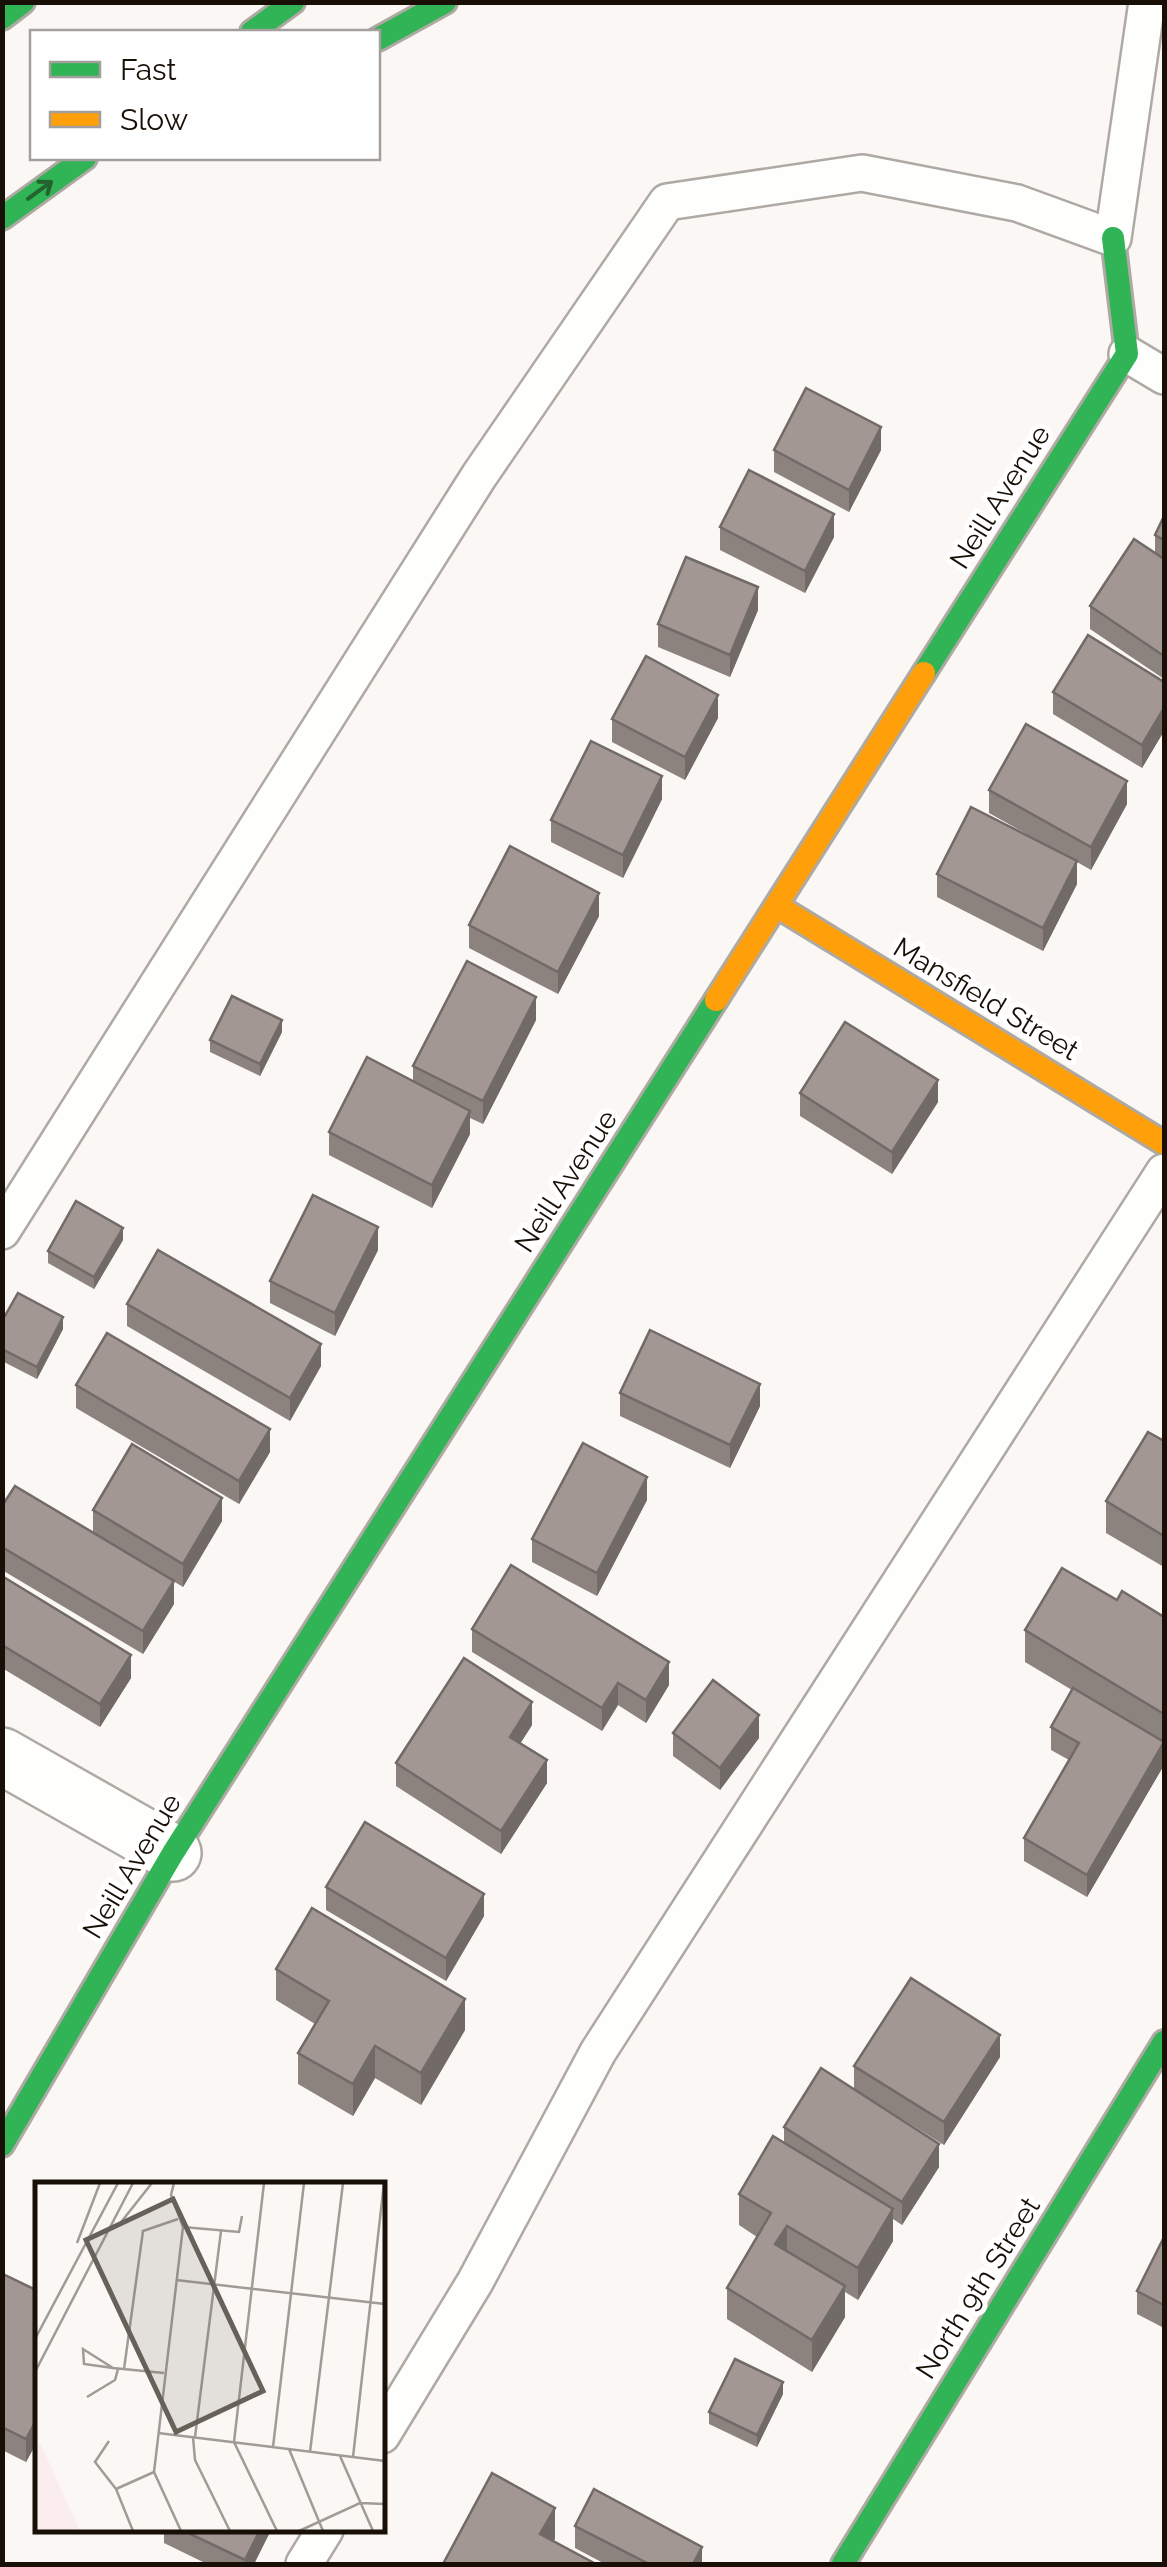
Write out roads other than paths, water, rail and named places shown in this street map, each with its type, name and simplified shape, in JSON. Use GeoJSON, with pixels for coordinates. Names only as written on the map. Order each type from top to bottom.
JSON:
{"type":"FeatureCollection","features":[{"type":"Feature","properties":{"kind":"main road"},"geometry":{"type":"LineString","coordinates":[[2,18],[23,2]]}},
{"type":"Feature","properties":{"kind":"main road"},"geometry":{"type":"LineString","coordinates":[[255,30],[293,2]]}},
{"type":"Feature","properties":{"kind":"main road"},"geometry":{"type":"LineString","coordinates":[[380,38],[445,2]]}},
{"type":"Feature","properties":{"kind":"main road"},"geometry":{"type":"LineString","coordinates":[[2,218],[84,160]]}},
{"type":"Feature","properties":{"kind":"main road"},"geometry":{"type":"LineString","coordinates":[[1113,238],[1127,354]]}},
{"type":"Feature","properties":{"kind":"main road","name":"Neill Avenue"},"geometry":{"type":"LineString","coordinates":[[2,2144],[173,1853],[1127,354]]}},
{"type":"Feature","properties":{"kind":"main road","name":"Mansfield Street"},"geometry":{"type":"LineString","coordinates":[[776,906],[1164,1143]]}},
{"type":"Feature","properties":{"kind":"main road","name":"North 9th Street"},"geometry":{"type":"LineString","coordinates":[[843,2564],[1164,2042]]}},
{"type":"Feature","properties":{"kind":"street"},"geometry":{"type":"LineString","coordinates":[[2,1756],[173,1853]]}},
{"type":"Feature","properties":{"kind":"lane"},"geometry":{"type":"LineString","coordinates":[[2,1232],[479,476],[667,202],[862,173],[1017,203],[1113,238],[1147,2]]}},
{"type":"Feature","properties":{"kind":"lane"},"geometry":{"type":"LineString","coordinates":[[1127,354],[1164,376]]}},
{"type":"Feature","properties":{"kind":"lane"},"geometry":{"type":"LineString","coordinates":[[385,2430],[475,2282],[598,2052],[1164,1172]]}},
{"type":"Feature","properties":{"kind":"lane"},"geometry":{"type":"LineString","coordinates":[[304,2564],[325,2532]]}}]}
